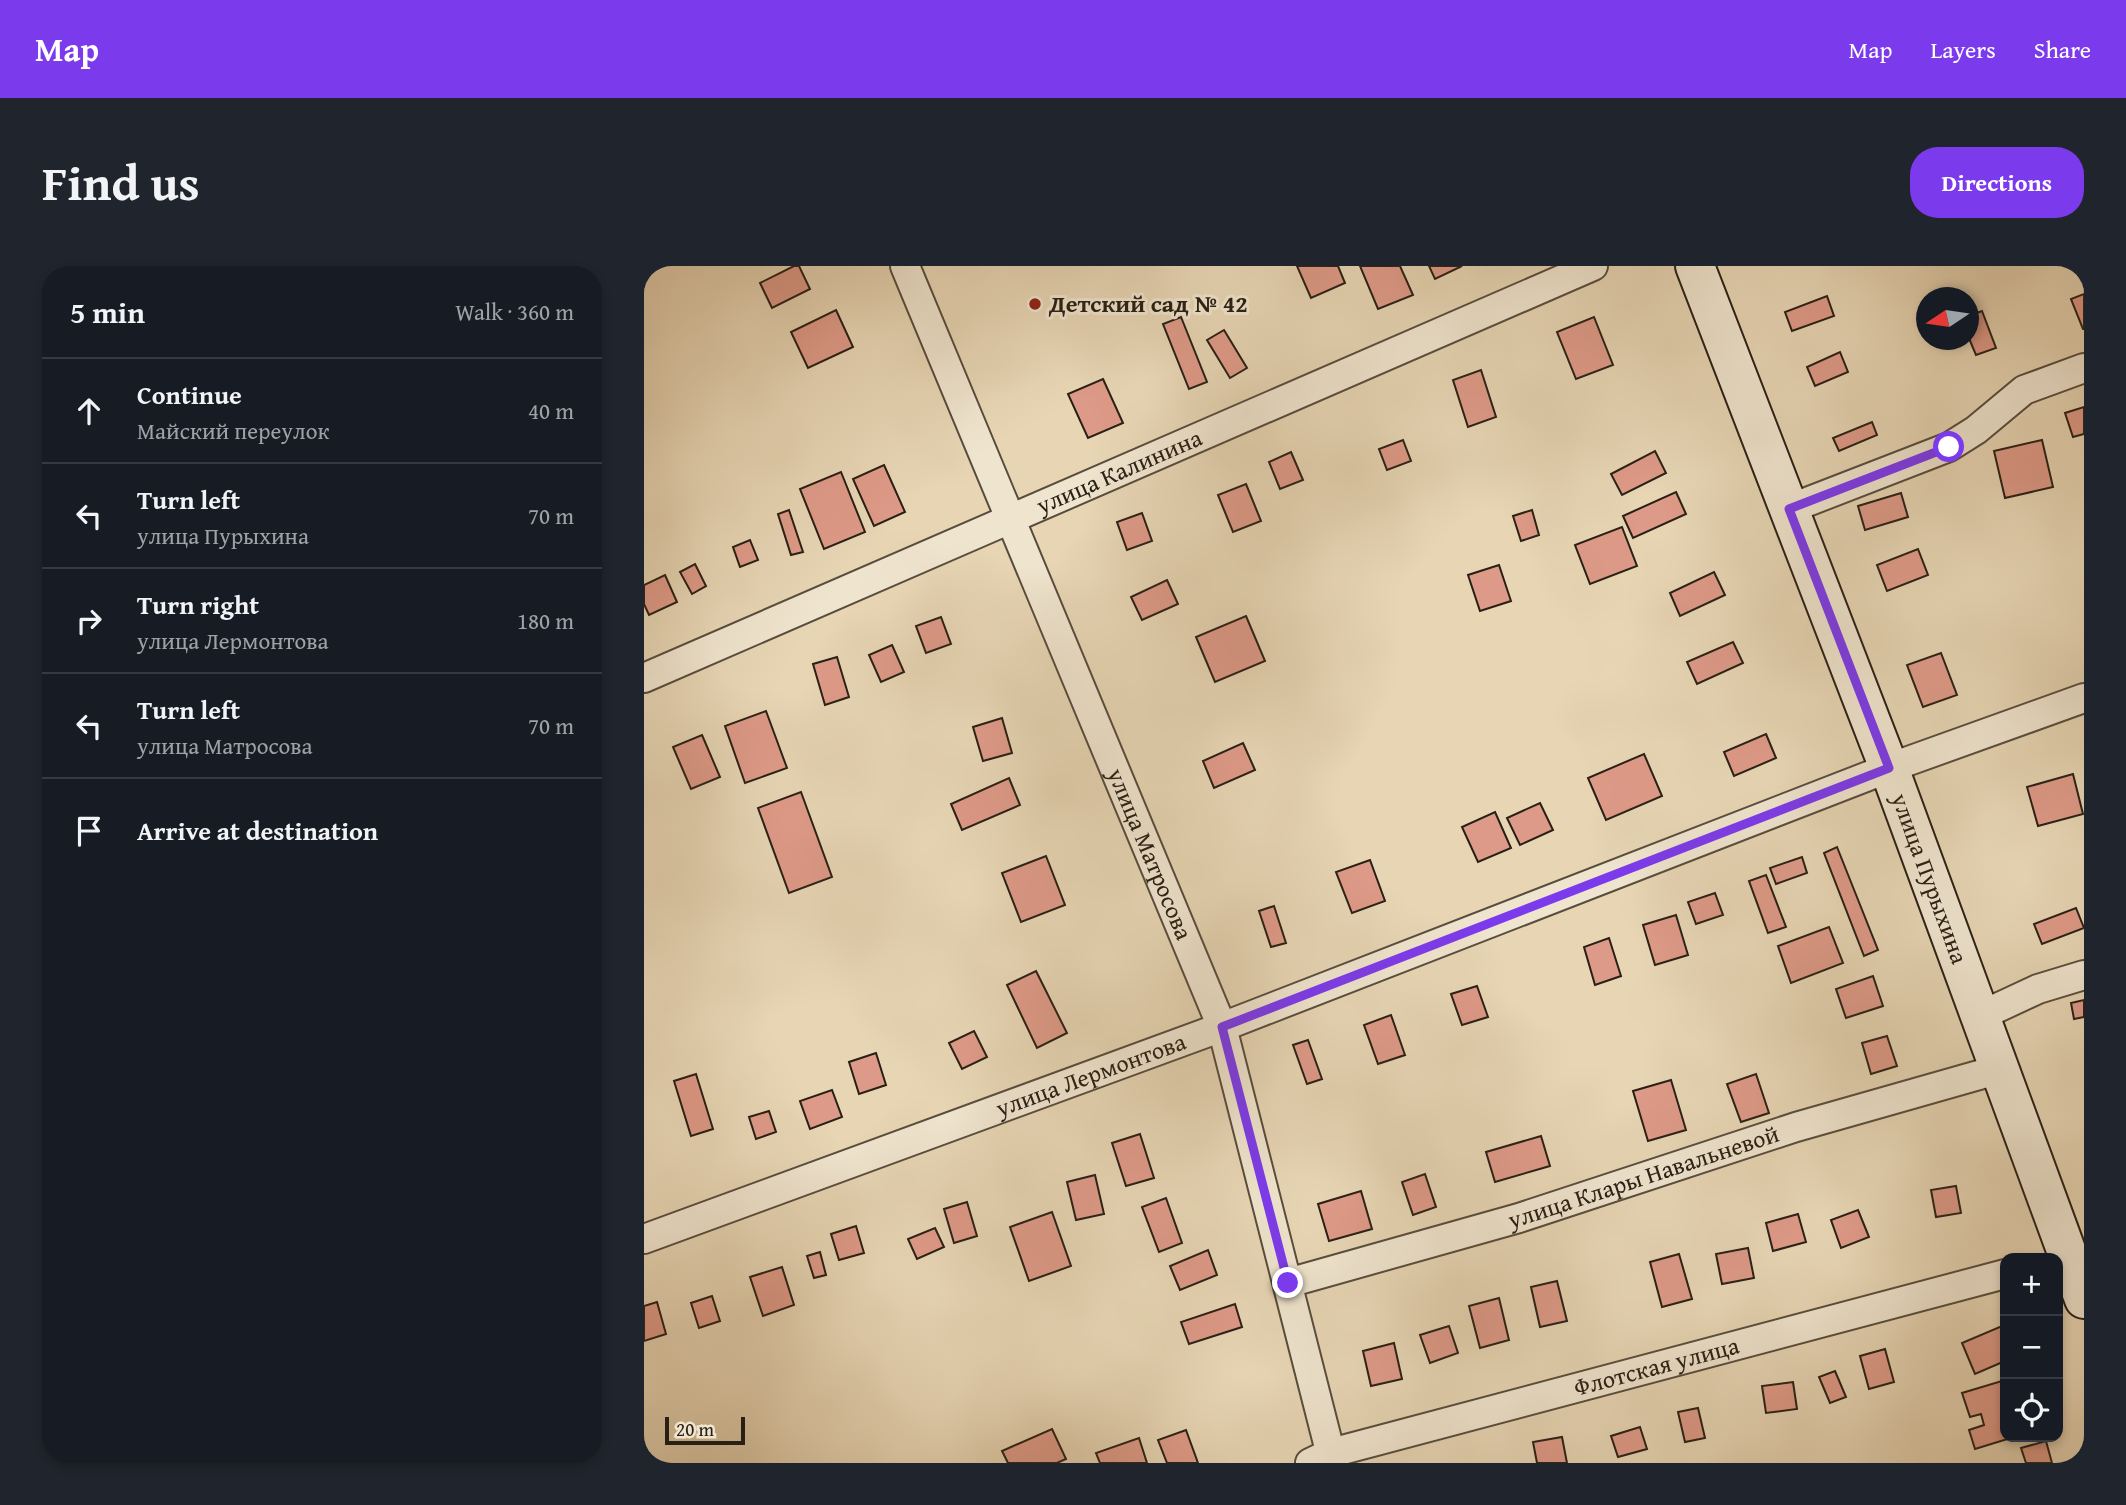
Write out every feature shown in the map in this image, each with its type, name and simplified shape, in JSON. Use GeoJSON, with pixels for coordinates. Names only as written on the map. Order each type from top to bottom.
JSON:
{"type":"FeatureCollection","features":[{"type":"Feature","properties":{"kind":"street","name":"улица Матросова"},"geometry":{"type":"LineString","coordinates":[[905,266],[1009,522],[1222,1027],[1288,1283],[1325,1460]]}},
{"type":"Feature","properties":{"kind":"street","name":"улица Калинина"},"geometry":{"type":"LineString","coordinates":[[644,678],[1009,522],[1593,266]]}},
{"type":"Feature","properties":{"kind":"street","name":"улица Пурыхина"},"geometry":{"type":"LineString","coordinates":[[1695,266],[1889,768],[2084,1300]]}},
{"type":"Feature","properties":{"kind":"street"},"geometry":{"type":"LineString","coordinates":[[1789,509],[1949,447],[1976,430],[2024,390],[2084,368]]}},
{"type":"Feature","properties":{"kind":"street","name":"улица Лермонтова"},"geometry":{"type":"LineString","coordinates":[[644,1239],[1222,1027],[1889,768],[2084,698]]}},
{"type":"Feature","properties":{"kind":"street"},"geometry":{"type":"LineString","coordinates":[[1980,1016],[2038,989],[2084,975]]}},
{"type":"Feature","properties":{"kind":"street","name":"улица Клары Навальневой"},"geometry":{"type":"LineString","coordinates":[[1288,1283],[1519,1218],[1796,1126],[2000,1069]]}},
{"type":"Feature","properties":{"kind":"street","name":"Флотская улица"},"geometry":{"type":"LineString","coordinates":[[1325,1460],[2000,1275]]}},
{"type":"Feature","properties":{"kind":"building"},"geometry":{"type":"Polygon","coordinates":[[[799,266],[810,289],[772,308],[760,283],[799,266]]]}},
{"type":"Feature","properties":{"kind":"building"},"geometry":{"type":"Polygon","coordinates":[[[1297,266],[1338,266],[1345,283],[1311,298],[1297,266]]]}},
{"type":"Feature","properties":{"kind":"building"},"geometry":{"type":"Polygon","coordinates":[[[1360,266],[1400,266],[1413,295],[1378,309],[1360,266]]]}},
{"type":"Feature","properties":{"kind":"building"},"geometry":{"type":"Polygon","coordinates":[[[1429,266],[1462,266],[1435,279],[1429,266]]]}},
{"type":"Feature","properties":{"kind":"building"},"geometry":{"type":"Polygon","coordinates":[[[2084,294],[2084,329],[2083,329],[2071,299],[2084,294]]]}},
{"type":"Feature","properties":{"kind":"building"},"geometry":{"type":"Polygon","coordinates":[[[1827,296],[1834,316],[1792,331],[1785,312],[1827,296]]]}},
{"type":"Feature","properties":{"kind":"building"},"geometry":{"type":"Polygon","coordinates":[[[836,310],[853,347],[808,368],[791,332],[836,310]]]}},
{"type":"Feature","properties":{"kind":"building"},"geometry":{"type":"Polygon","coordinates":[[[1982,311],[1996,348],[1976,355],[1974,350],[1979,350],[1979,312],[1982,311]]]}},
{"type":"Feature","properties":{"kind":"building"},"geometry":{"type":"Polygon","coordinates":[[[1181,317],[1207,382],[1189,389],[1163,324],[1181,317]]]}},
{"type":"Feature","properties":{"kind":"building"},"geometry":{"type":"Polygon","coordinates":[[[1594,317],[1613,365],[1576,379],[1557,332],[1594,317]]]}},
{"type":"Feature","properties":{"kind":"building"},"geometry":{"type":"Polygon","coordinates":[[[1224,330],[1247,368],[1230,378],[1207,340],[1224,330]]]}},
{"type":"Feature","properties":{"kind":"building"},"geometry":{"type":"Polygon","coordinates":[[[1840,352],[1848,372],[1815,386],[1807,367],[1840,352]]]}},
{"type":"Feature","properties":{"kind":"building"},"geometry":{"type":"Polygon","coordinates":[[[1481,370],[1496,417],[1468,427],[1453,380],[1481,370]]]}},
{"type":"Feature","properties":{"kind":"building"},"geometry":{"type":"Polygon","coordinates":[[[1103,379],[1123,423],[1088,438],[1068,394],[1103,379]]]}},
{"type":"Feature","properties":{"kind":"building"},"geometry":{"type":"Polygon","coordinates":[[[2084,407],[2084,434],[2073,437],[2065,413],[2084,407]]]}},
{"type":"Feature","properties":{"kind":"building"},"geometry":{"type":"Polygon","coordinates":[[[1872,422],[1877,435],[1839,451],[1833,438],[1872,422]]]}},
{"type":"Feature","properties":{"kind":"building"},"geometry":{"type":"Polygon","coordinates":[[[1403,440],[1411,461],[1387,470],[1379,449],[1403,440]]]}},
{"type":"Feature","properties":{"kind":"building"},"geometry":{"type":"Polygon","coordinates":[[[2042,440],[2053,487],[2005,498],[1994,451],[2042,440]]]}},
{"type":"Feature","properties":{"kind":"building"},"geometry":{"type":"Polygon","coordinates":[[[1655,451],[1666,473],[1622,495],[1611,474],[1655,451]]]}},
{"type":"Feature","properties":{"kind":"building"},"geometry":{"type":"Polygon","coordinates":[[[1291,452],[1303,480],[1280,489],[1269,462],[1291,452]]]}},
{"type":"Feature","properties":{"kind":"building"},"geometry":{"type":"Polygon","coordinates":[[[884,465],[905,512],[874,526],[853,479],[884,465]]]}},
{"type":"Feature","properties":{"kind":"building"},"geometry":{"type":"Polygon","coordinates":[[[841,472],[865,532],[824,549],[800,489],[841,472]]]}},
{"type":"Feature","properties":{"kind":"building"},"geometry":{"type":"Polygon","coordinates":[[[1246,484],[1261,521],[1233,532],[1218,495],[1246,484]]]}},
{"type":"Feature","properties":{"kind":"building"},"geometry":{"type":"Polygon","coordinates":[[[1676,492],[1686,514],[1633,538],[1623,516],[1676,492]]]}},
{"type":"Feature","properties":{"kind":"building"},"geometry":{"type":"Polygon","coordinates":[[[1901,493],[1908,517],[1865,530],[1858,506],[1901,493]]]}},
{"type":"Feature","properties":{"kind":"building"},"geometry":{"type":"Polygon","coordinates":[[[789,510],[803,552],[791,555],[778,514],[789,510]]]}},
{"type":"Feature","properties":{"kind":"building"},"geometry":{"type":"Polygon","coordinates":[[[1532,510],[1539,535],[1521,541],[1513,516],[1532,510]]]}},
{"type":"Feature","properties":{"kind":"building"},"geometry":{"type":"Polygon","coordinates":[[[1142,513],[1152,541],[1127,550],[1117,522],[1142,513]]]}},
{"type":"Feature","properties":{"kind":"building"},"geometry":{"type":"Polygon","coordinates":[[[1622,527],[1637,566],[1590,584],[1575,545],[1622,527]]]}},
{"type":"Feature","properties":{"kind":"building"},"geometry":{"type":"Polygon","coordinates":[[[750,540],[758,560],[740,567],[733,547],[750,540]]]}},
{"type":"Feature","properties":{"kind":"building"},"geometry":{"type":"Polygon","coordinates":[[[1918,549],[1928,575],[1887,591],[1877,565],[1918,549]]]}},
{"type":"Feature","properties":{"kind":"building"},"geometry":{"type":"Polygon","coordinates":[[[695,564],[706,586],[692,594],[680,572],[695,564]]]}},
{"type":"Feature","properties":{"kind":"building"},"geometry":{"type":"Polygon","coordinates":[[[1499,565],[1511,601],[1480,611],[1468,575],[1499,565]]]}},
{"type":"Feature","properties":{"kind":"building"},"geometry":{"type":"Polygon","coordinates":[[[1714,572],[1725,595],[1680,616],[1670,593],[1714,572]]]}},
{"type":"Feature","properties":{"kind":"building"},"geometry":{"type":"Polygon","coordinates":[[[665,575],[677,602],[649,615],[644,604],[644,585],[665,575]]]}},
{"type":"Feature","properties":{"kind":"building"},"geometry":{"type":"Polygon","coordinates":[[[1167,580],[1178,604],[1142,620],[1131,597],[1167,580]]]}},
{"type":"Feature","properties":{"kind":"building"},"geometry":{"type":"Polygon","coordinates":[[[1246,616],[1265,661],[1215,682],[1196,637],[1246,616]]]}},
{"type":"Feature","properties":{"kind":"building"},"geometry":{"type":"Polygon","coordinates":[[[941,617],[951,644],[926,653],[916,626],[941,617]]]}},
{"type":"Feature","properties":{"kind":"building"},"geometry":{"type":"Polygon","coordinates":[[[1733,642],[1743,663],[1697,684],[1687,662],[1733,642]]]}},
{"type":"Feature","properties":{"kind":"building"},"geometry":{"type":"Polygon","coordinates":[[[892,645],[904,672],[881,682],[869,655],[892,645]]]}},
{"type":"Feature","properties":{"kind":"building"},"geometry":{"type":"Polygon","coordinates":[[[1941,653],[1957,695],[1923,707],[1907,665],[1941,653]]]}},
{"type":"Feature","properties":{"kind":"building"},"geometry":{"type":"Polygon","coordinates":[[[837,657],[849,697],[825,705],[813,664],[837,657]]]}},
{"type":"Feature","properties":{"kind":"building"},"geometry":{"type":"Polygon","coordinates":[[[766,711],[787,768],[745,783],[725,726],[766,711]]]}},
{"type":"Feature","properties":{"kind":"building"},"geometry":{"type":"Polygon","coordinates":[[[1002,718],[1012,753],[983,761],[973,727],[1002,718]]]}},
{"type":"Feature","properties":{"kind":"building"},"geometry":{"type":"Polygon","coordinates":[[[1766,734],[1776,758],[1734,776],[1724,752],[1766,734]]]}},
{"type":"Feature","properties":{"kind":"building"},"geometry":{"type":"Polygon","coordinates":[[[702,735],[720,777],[691,789],[673,747],[702,735]]]}},
{"type":"Feature","properties":{"kind":"building"},"geometry":{"type":"Polygon","coordinates":[[[1243,743],[1255,770],[1214,788],[1203,761],[1243,743]]]}},
{"type":"Feature","properties":{"kind":"building"},"geometry":{"type":"Polygon","coordinates":[[[1644,754],[1662,796],[1606,820],[1588,778],[1644,754]]]}},
{"type":"Feature","properties":{"kind":"building"},"geometry":{"type":"Polygon","coordinates":[[[2073,774],[2083,814],[2038,826],[2027,787],[2073,774]]]}},
{"type":"Feature","properties":{"kind":"building"},"geometry":{"type":"Polygon","coordinates":[[[1009,778],[1020,805],[962,830],[951,804],[1009,778]]]}},
{"type":"Feature","properties":{"kind":"building"},"geometry":{"type":"Polygon","coordinates":[[[801,792],[832,877],[789,893],[758,808],[801,792]]]}},
{"type":"Feature","properties":{"kind":"building"},"geometry":{"type":"Polygon","coordinates":[[[1540,803],[1553,830],[1520,845],[1507,818],[1540,803]]]}},
{"type":"Feature","properties":{"kind":"building"},"geometry":{"type":"Polygon","coordinates":[[[1495,812],[1511,848],[1478,862],[1462,827],[1495,812]]]}},
{"type":"Feature","properties":{"kind":"building"},"geometry":{"type":"Polygon","coordinates":[[[1837,847],[1878,950],[1864,956],[1824,853],[1837,847]]]}},
{"type":"Feature","properties":{"kind":"building"},"geometry":{"type":"Polygon","coordinates":[[[1046,856],[1065,905],[1021,922],[1002,873],[1046,856]]]}},
{"type":"Feature","properties":{"kind":"building"},"geometry":{"type":"Polygon","coordinates":[[[1802,857],[1807,873],[1776,884],[1770,868],[1802,857]]]}},
{"type":"Feature","properties":{"kind":"building"},"geometry":{"type":"Polygon","coordinates":[[[1370,860],[1385,901],[1352,913],[1336,872],[1370,860]]]}},
{"type":"Feature","properties":{"kind":"building"},"geometry":{"type":"Polygon","coordinates":[[[1766,875],[1786,927],[1768,933],[1749,881],[1766,875]]]}},
{"type":"Feature","properties":{"kind":"building"},"geometry":{"type":"Polygon","coordinates":[[[1715,893],[1723,915],[1696,924],[1688,902],[1715,893]]]}},
{"type":"Feature","properties":{"kind":"building"},"geometry":{"type":"Polygon","coordinates":[[[1274,906],[1286,943],[1271,947],[1259,911],[1274,906]]]}},
{"type":"Feature","properties":{"kind":"building"},"geometry":{"type":"Polygon","coordinates":[[[2076,908],[2084,928],[2042,944],[2034,924],[2076,908]]]}},
{"type":"Feature","properties":{"kind":"building"},"geometry":{"type":"Polygon","coordinates":[[[1676,915],[1688,955],[1655,965],[1643,925],[1676,915]]]}},
{"type":"Feature","properties":{"kind":"building"},"geometry":{"type":"Polygon","coordinates":[[[1829,927],[1843,963],[1791,983],[1778,946],[1829,927]]]}},
{"type":"Feature","properties":{"kind":"building"},"geometry":{"type":"Polygon","coordinates":[[[1609,938],[1621,976],[1595,985],[1584,947],[1609,938]]]}},
{"type":"Feature","properties":{"kind":"building"},"geometry":{"type":"Polygon","coordinates":[[[1036,971],[1067,1033],[1037,1048],[1007,985],[1036,971]]]}},
{"type":"Feature","properties":{"kind":"building"},"geometry":{"type":"Polygon","coordinates":[[[1873,976],[1883,1006],[1846,1018],[1836,989],[1873,976]]]}},
{"type":"Feature","properties":{"kind":"building"},"geometry":{"type":"Polygon","coordinates":[[[1477,986],[1488,1017],[1462,1025],[1451,994],[1477,986]]]}},
{"type":"Feature","properties":{"kind":"building"},"geometry":{"type":"Polygon","coordinates":[[[2084,1000],[2084,1017],[2074,1019],[2071,1003],[2084,1000]]]}},
{"type":"Feature","properties":{"kind":"building"},"geometry":{"type":"Polygon","coordinates":[[[1391,1015],[1405,1055],[1378,1064],[1364,1025],[1391,1015]]]}},
{"type":"Feature","properties":{"kind":"building"},"geometry":{"type":"Polygon","coordinates":[[[974,1031],[987,1057],[962,1069],[949,1043],[974,1031]]]}},
{"type":"Feature","properties":{"kind":"building"},"geometry":{"type":"Polygon","coordinates":[[[1887,1036],[1897,1066],[1871,1074],[1862,1043],[1887,1036]]]}},
{"type":"Feature","properties":{"kind":"building"},"geometry":{"type":"Polygon","coordinates":[[[1308,1040],[1322,1079],[1307,1084],[1293,1045],[1308,1040]]]}},
{"type":"Feature","properties":{"kind":"building"},"geometry":{"type":"Polygon","coordinates":[[[876,1053],[886,1085],[859,1094],[849,1062],[876,1053]]]}},
{"type":"Feature","properties":{"kind":"building"},"geometry":{"type":"Polygon","coordinates":[[[696,1074],[713,1129],[691,1136],[674,1081],[696,1074]]]}},
{"type":"Feature","properties":{"kind":"building"},"geometry":{"type":"Polygon","coordinates":[[[1756,1074],[1769,1113],[1741,1122],[1727,1084],[1756,1074]]]}},
{"type":"Feature","properties":{"kind":"building"},"geometry":{"type":"Polygon","coordinates":[[[1671,1080],[1686,1130],[1648,1141],[1633,1091],[1671,1080]]]}},
{"type":"Feature","properties":{"kind":"building"},"geometry":{"type":"Polygon","coordinates":[[[832,1090],[842,1117],[810,1129],[800,1101],[832,1090]]]}},
{"type":"Feature","properties":{"kind":"building"},"geometry":{"type":"Polygon","coordinates":[[[769,1111],[776,1132],[756,1139],[749,1117],[769,1111]]]}},
{"type":"Feature","properties":{"kind":"building"},"geometry":{"type":"Polygon","coordinates":[[[1140,1134],[1154,1178],[1126,1186],[1112,1143],[1140,1134]]]}},
{"type":"Feature","properties":{"kind":"building"},"geometry":{"type":"Polygon","coordinates":[[[1541,1136],[1550,1166],[1495,1182],[1486,1152],[1541,1136]]]}},
{"type":"Feature","properties":{"kind":"building"},"geometry":{"type":"Polygon","coordinates":[[[1425,1174],[1436,1207],[1413,1215],[1402,1182],[1425,1174]]]}},
{"type":"Feature","properties":{"kind":"building"},"geometry":{"type":"Polygon","coordinates":[[[1095,1175],[1104,1214],[1076,1220],[1067,1182],[1095,1175]]]}},
{"type":"Feature","properties":{"kind":"building"},"geometry":{"type":"Polygon","coordinates":[[[1956,1186],[1961,1213],[1936,1217],[1931,1190],[1956,1186]]]}},
{"type":"Feature","properties":{"kind":"building"},"geometry":{"type":"Polygon","coordinates":[[[1361,1191],[1372,1229],[1329,1241],[1318,1204],[1361,1191]]]}},
{"type":"Feature","properties":{"kind":"building"},"geometry":{"type":"Polygon","coordinates":[[[1166,1198],[1182,1243],[1159,1252],[1142,1207],[1166,1198]]]}},
{"type":"Feature","properties":{"kind":"building"},"geometry":{"type":"Polygon","coordinates":[[[967,1202],[977,1236],[954,1243],[944,1209],[967,1202]]]}},
{"type":"Feature","properties":{"kind":"building"},"geometry":{"type":"Polygon","coordinates":[[[1858,1210],[1869,1237],[1841,1248],[1831,1220],[1858,1210]]]}},
{"type":"Feature","properties":{"kind":"building"},"geometry":{"type":"Polygon","coordinates":[[[1052,1212],[1071,1266],[1029,1281],[1010,1227],[1052,1212]]]}},
{"type":"Feature","properties":{"kind":"building"},"geometry":{"type":"Polygon","coordinates":[[[1798,1214],[1806,1242],[1773,1251],[1766,1223],[1798,1214]]]}},
{"type":"Feature","properties":{"kind":"building"},"geometry":{"type":"Polygon","coordinates":[[[856,1226],[864,1253],[839,1260],[831,1234],[856,1226]]]}},
{"type":"Feature","properties":{"kind":"building"},"geometry":{"type":"Polygon","coordinates":[[[935,1228],[944,1247],[917,1259],[908,1239],[935,1228]]]}},
{"type":"Feature","properties":{"kind":"building"},"geometry":{"type":"Polygon","coordinates":[[[1748,1248],[1754,1278],[1722,1284],[1716,1254],[1748,1248]]]}},
{"type":"Feature","properties":{"kind":"building"},"geometry":{"type":"Polygon","coordinates":[[[1208,1250],[1217,1275],[1180,1290],[1170,1266],[1208,1250]]]}},
{"type":"Feature","properties":{"kind":"building"},"geometry":{"type":"Polygon","coordinates":[[[820,1252],[826,1275],[814,1278],[807,1256],[820,1252]]]}},
{"type":"Feature","properties":{"kind":"building"},"geometry":{"type":"Polygon","coordinates":[[[1679,1254],[1692,1299],[1662,1307],[1650,1262],[1679,1254]]]}},
{"type":"Feature","properties":{"kind":"building"},"geometry":{"type":"Polygon","coordinates":[[[782,1267],[794,1305],[763,1316],[750,1277],[782,1267]]]}},
{"type":"Feature","properties":{"kind":"building"},"geometry":{"type":"Polygon","coordinates":[[[1557,1281],[1567,1321],[1540,1327],[1531,1287],[1557,1281]]]}},
{"type":"Feature","properties":{"kind":"building"},"geometry":{"type":"Polygon","coordinates":[[[712,1296],[720,1321],[699,1328],[691,1303],[712,1296]]]}},
{"type":"Feature","properties":{"kind":"building"},"geometry":{"type":"Polygon","coordinates":[[[1499,1298],[1509,1340],[1480,1348],[1469,1306],[1499,1298]]]}},
{"type":"Feature","properties":{"kind":"building"},"geometry":{"type":"Polygon","coordinates":[[[657,1302],[666,1334],[644,1341],[644,1306],[657,1302]]]}},
{"type":"Feature","properties":{"kind":"building"},"geometry":{"type":"Polygon","coordinates":[[[1235,1304],[1242,1327],[1189,1344],[1181,1322],[1235,1304]]]}},
{"type":"Feature","properties":{"kind":"building"},"geometry":{"type":"Polygon","coordinates":[[[1449,1326],[1458,1353],[1430,1363],[1420,1335],[1449,1326]]]}},
{"type":"Feature","properties":{"kind":"building"},"geometry":{"type":"Polygon","coordinates":[[[2000,1327],[2000,1363],[1975,1374],[1962,1343],[2000,1327]]]}},
{"type":"Feature","properties":{"kind":"building"},"geometry":{"type":"Polygon","coordinates":[[[1394,1343],[1402,1379],[1371,1386],[1363,1351],[1394,1343]]]}},
{"type":"Feature","properties":{"kind":"building"},"geometry":{"type":"Polygon","coordinates":[[[1885,1349],[1894,1382],[1869,1389],[1860,1356],[1885,1349]]]}},
{"type":"Feature","properties":{"kind":"building"},"geometry":{"type":"Polygon","coordinates":[[[1835,1371],[1846,1397],[1830,1403],[1819,1377],[1835,1371]]]}},
{"type":"Feature","properties":{"kind":"building"},"geometry":{"type":"Polygon","coordinates":[[[1793,1382],[1797,1409],[1766,1413],[1762,1386],[1793,1382]]]}},
{"type":"Feature","properties":{"kind":"building"},"geometry":{"type":"Polygon","coordinates":[[[2000,1382],[2000,1441],[1975,1449],[1969,1430],[1984,1425],[1981,1414],[1970,1417],[1962,1393],[2000,1382]]]}},
{"type":"Feature","properties":{"kind":"building"},"geometry":{"type":"Polygon","coordinates":[[[1698,1408],[1705,1438],[1685,1442],[1678,1412],[1698,1408]]]}},
{"type":"Feature","properties":{"kind":"building"},"geometry":{"type":"Polygon","coordinates":[[[1640,1427],[1647,1449],[1618,1457],[1611,1436],[1640,1427]]]}},
{"type":"Feature","properties":{"kind":"building"},"geometry":{"type":"Polygon","coordinates":[[[1052,1429],[1066,1459],[1057,1463],[1008,1463],[1002,1451],[1052,1429]]]}},
{"type":"Feature","properties":{"kind":"building"},"geometry":{"type":"Polygon","coordinates":[[[1186,1430],[1198,1463],[1167,1463],[1158,1440],[1186,1430]]]}},
{"type":"Feature","properties":{"kind":"building"},"geometry":{"type":"Polygon","coordinates":[[[1562,1437],[1567,1463],[1537,1463],[1533,1442],[1562,1437]]]}},
{"type":"Feature","properties":{"kind":"building"},"geometry":{"type":"Polygon","coordinates":[[[1139,1438],[1147,1463],[1100,1463],[1096,1453],[1139,1438]]]}},
{"type":"Feature","properties":{"kind":"building"},"geometry":{"type":"Polygon","coordinates":[[[2046,1442],[2052,1463],[2026,1463],[2021,1448],[2046,1442]]]}},
{"type":"Feature","properties":{"kind":"place","name":"Детский сад № 42"},"geometry":{"type":"Point","coordinates":[1035,304]}},
{"type":"Feature","properties":{"kind":"route"},"geometry":{"type":"LineString","coordinates":[[1288,1283],[1222,1027],[1889,768],[1789,509],[1949,447]]}}]}
